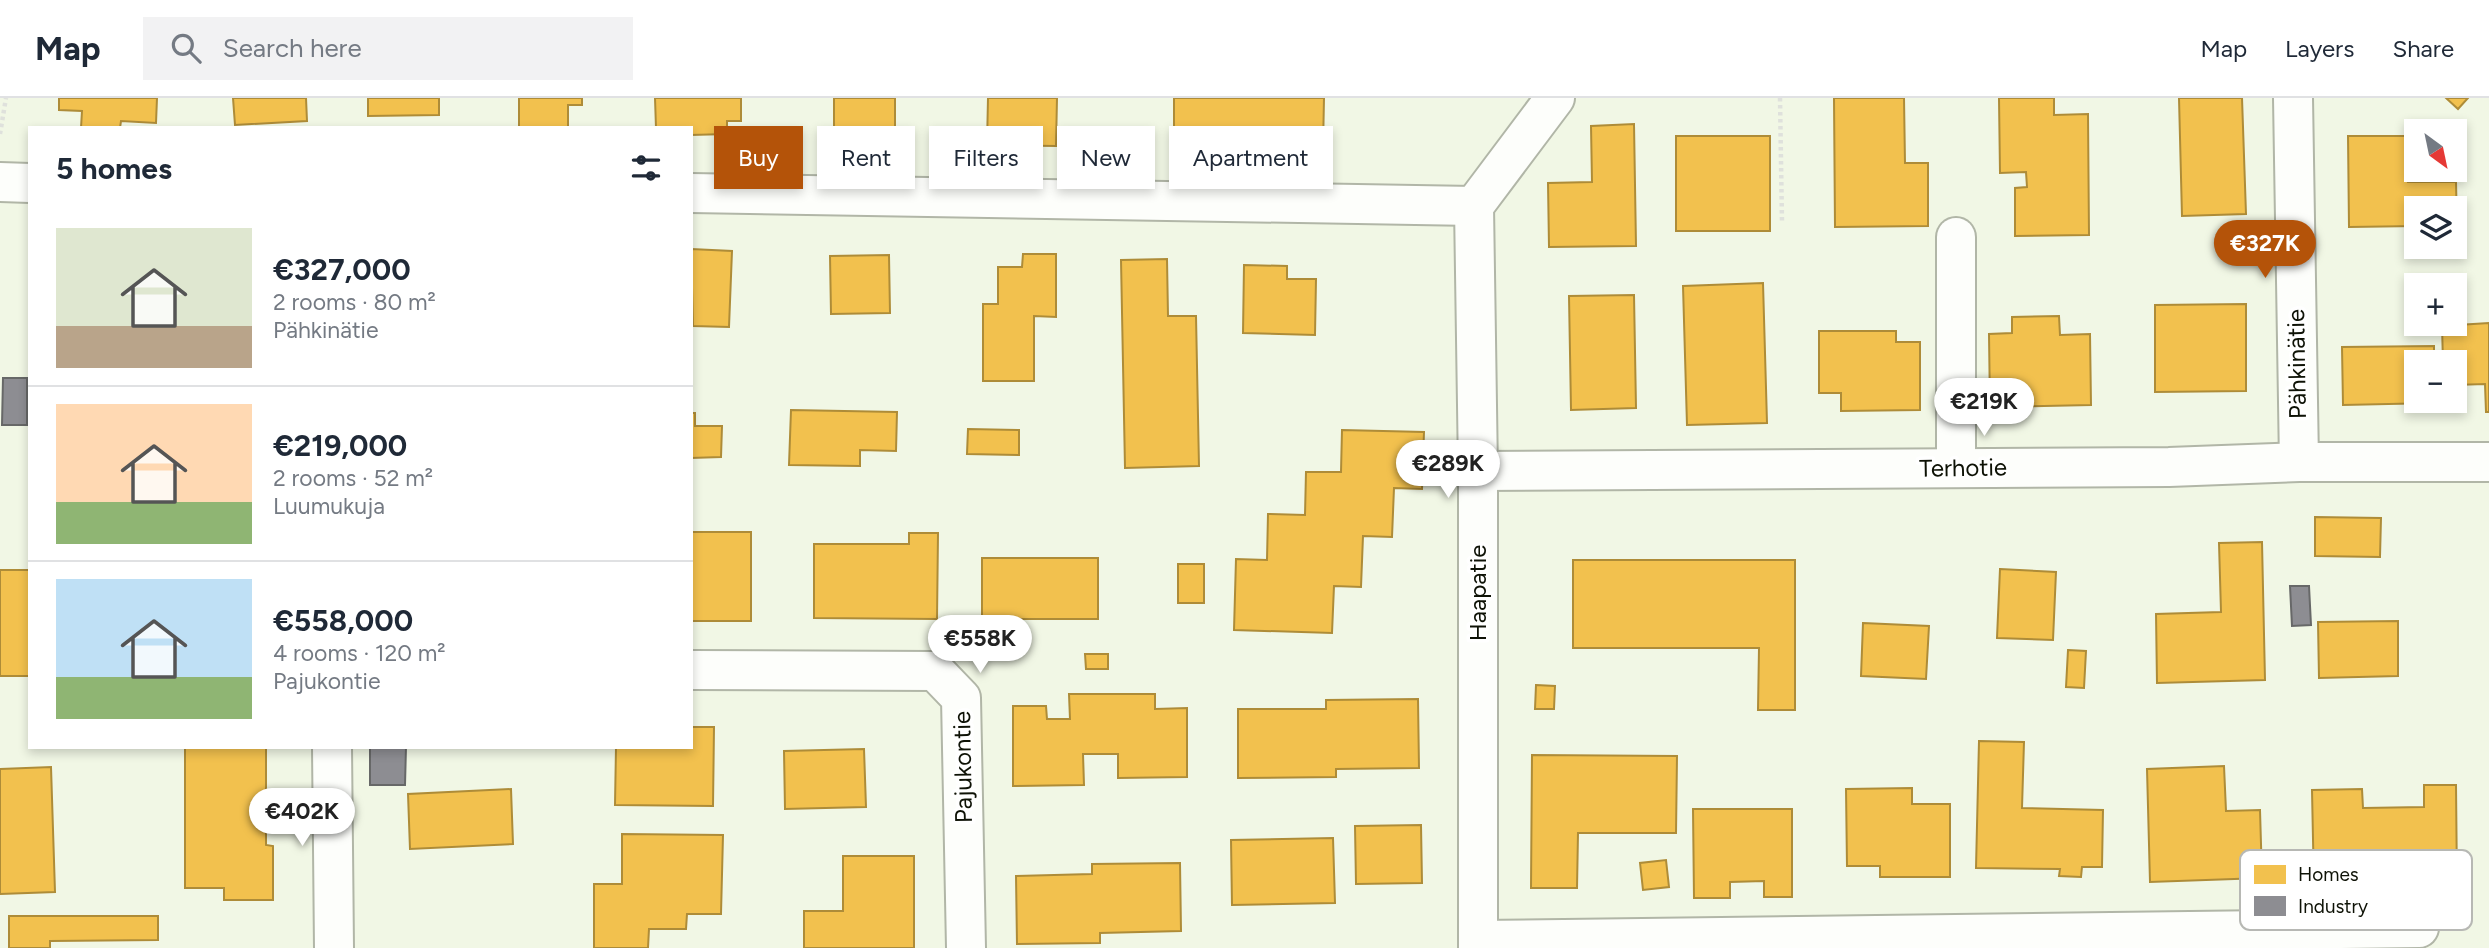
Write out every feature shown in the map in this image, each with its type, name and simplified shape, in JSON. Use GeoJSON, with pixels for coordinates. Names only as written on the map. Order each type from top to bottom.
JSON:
{"type":"FeatureCollection","features":[{"type":"Feature","properties":{"kind":"street"},"geometry":{"type":"LineString","coordinates":[[693,193],[1474,206],[1555,98]]}},
{"type":"Feature","properties":{"kind":"street","name":"Pähkinätie"},"geometry":{"type":"LineString","coordinates":[[2293,98],[2299,462]]}},
{"type":"Feature","properties":{"kind":"street"},"geometry":{"type":"LineString","coordinates":[[0,182],[28,183]]}},
{"type":"Feature","properties":{"kind":"street","name":"Haapatie"},"geometry":{"type":"LineString","coordinates":[[1474,206],[1478,471],[1478,944]]}},
{"type":"Feature","properties":{"kind":"street"},"geometry":{"type":"LineString","coordinates":[[1955,237],[1956,468]]}},
{"type":"Feature","properties":{"kind":"street","name":"Terhotie"},"geometry":{"type":"LineString","coordinates":[[1478,471],[2169,467],[2299,462],[2489,462]]}},
{"type":"Feature","properties":{"kind":"street","name":"Pajukontie"},"geometry":{"type":"LineString","coordinates":[[693,670],[935,671],[944,680],[961,698],[966,948]]}},
{"type":"Feature","properties":{"kind":"street"},"geometry":{"type":"LineString","coordinates":[[332,749],[334,948]]}},
{"type":"Feature","properties":{"kind":"street"},"geometry":{"type":"LineString","coordinates":[[1478,944],[2301,930]]}},
{"type":"Feature","properties":{"kind":"path"},"geometry":{"type":"LineString","coordinates":[[0,134],[6,98]]}},
{"type":"Feature","properties":{"kind":"path"},"geometry":{"type":"LineString","coordinates":[[1780,98],[1782,222]]}},
{"type":"Feature","properties":{"kind":"building: Homes"},"geometry":{"type":"Polygon","coordinates":[[[59,98],[157,98],[156,123],[121,121],[120,126],[81,126],[82,111],[59,110],[59,98]]]}},
{"type":"Feature","properties":{"kind":"building: Homes"},"geometry":{"type":"Polygon","coordinates":[[[233,98],[306,98],[307,121],[235,125],[233,98]]]}},
{"type":"Feature","properties":{"kind":"building: Homes"},"geometry":{"type":"Polygon","coordinates":[[[368,98],[439,98],[439,115],[368,116],[368,98]]]}},
{"type":"Feature","properties":{"kind":"building: Homes"},"geometry":{"type":"Polygon","coordinates":[[[519,98],[582,98],[582,105],[568,105],[568,126],[519,126],[519,98]]]}},
{"type":"Feature","properties":{"kind":"building: Homes"},"geometry":{"type":"Polygon","coordinates":[[[655,98],[741,98],[741,121],[727,121],[727,126],[714,126],[714,134],[693,135],[693,126],[656,126],[655,98]]]}},
{"type":"Feature","properties":{"kind":"building: Homes"},"geometry":{"type":"Polygon","coordinates":[[[834,98],[895,98],[895,126],[834,126],[834,98]]]}},
{"type":"Feature","properties":{"kind":"building: Homes"},"geometry":{"type":"Polygon","coordinates":[[[988,98],[1057,98],[1056,146],[1043,146],[1043,126],[987,126],[988,98]]]}},
{"type":"Feature","properties":{"kind":"building: Homes"},"geometry":{"type":"Polygon","coordinates":[[[1174,98],[1324,98],[1323,126],[1174,126],[1174,98]]]}},
{"type":"Feature","properties":{"kind":"building: Homes"},"geometry":{"type":"Polygon","coordinates":[[[1834,98],[1904,98],[1905,163],[1928,163],[1928,226],[1835,227],[1834,98]]]}},
{"type":"Feature","properties":{"kind":"building: Homes"},"geometry":{"type":"Polygon","coordinates":[[[1999,98],[2054,98],[2054,115],[2088,114],[2089,235],[2015,236],[2015,188],[2027,187],[2026,172],[2000,173],[1999,98]]]}},
{"type":"Feature","properties":{"kind":"building: Homes"},"geometry":{"type":"Polygon","coordinates":[[[2179,98],[2242,98],[2246,214],[2182,216],[2179,98]]]}},
{"type":"Feature","properties":{"kind":"building: Homes"},"geometry":{"type":"Polygon","coordinates":[[[2446,98],[2468,98],[2458,109],[2446,98]]]}},
{"type":"Feature","properties":{"kind":"building: Homes"},"geometry":{"type":"Polygon","coordinates":[[[1634,124],[1636,246],[1549,247],[1548,183],[1592,182],[1591,126],[1634,124]]]}},
{"type":"Feature","properties":{"kind":"building: Homes"},"geometry":{"type":"Polygon","coordinates":[[[1676,136],[1770,136],[1770,231],[1676,231],[1676,136]]]}},
{"type":"Feature","properties":{"kind":"building: Homes"},"geometry":{"type":"Polygon","coordinates":[[[2348,136],[2404,136],[2404,182],[2456,182],[2456,196],[2404,196],[2404,226],[2349,227],[2348,136]]]}},
{"type":"Feature","properties":{"kind":"building: Homes"},"geometry":{"type":"Polygon","coordinates":[[[693,249],[732,251],[729,327],[693,326],[693,249]]]}},
{"type":"Feature","properties":{"kind":"building: Homes"},"geometry":{"type":"Polygon","coordinates":[[[1023,254],[1056,254],[1056,317],[1034,316],[1034,381],[983,381],[983,304],[998,304],[998,267],[1022,267],[1023,254]]]}},
{"type":"Feature","properties":{"kind":"building: Homes"},"geometry":{"type":"Polygon","coordinates":[[[889,255],[890,313],[831,314],[830,256],[889,255]]]}},
{"type":"Feature","properties":{"kind":"building: Homes"},"geometry":{"type":"Polygon","coordinates":[[[1167,259],[1168,316],[1196,316],[1199,466],[1125,468],[1121,260],[1167,259]]]}},
{"type":"Feature","properties":{"kind":"building: Homes"},"geometry":{"type":"Polygon","coordinates":[[[1244,265],[1287,266],[1287,279],[1316,279],[1315,335],[1243,333],[1244,265]]]}},
{"type":"Feature","properties":{"kind":"building: Homes"},"geometry":{"type":"Polygon","coordinates":[[[1763,283],[1767,423],[1687,425],[1683,286],[1763,283]]]}},
{"type":"Feature","properties":{"kind":"building: Homes"},"geometry":{"type":"Polygon","coordinates":[[[1634,295],[1636,408],[1571,410],[1569,296],[1634,295]]]}},
{"type":"Feature","properties":{"kind":"building: Homes"},"geometry":{"type":"Polygon","coordinates":[[[2246,304],[2246,391],[2155,392],[2155,305],[2246,304]]]}},
{"type":"Feature","properties":{"kind":"building: Homes"},"geometry":{"type":"Polygon","coordinates":[[[2059,316],[2060,335],[2090,334],[2091,405],[1990,407],[1989,334],[2012,333],[2012,317],[2059,316]]]}},
{"type":"Feature","properties":{"kind":"building: Homes"},"geometry":{"type":"Polygon","coordinates":[[[2489,323],[2489,412],[2486,412],[2485,384],[2467,385],[2467,350],[2443,350],[2442,336],[2467,336],[2467,324],[2489,323]]]}},
{"type":"Feature","properties":{"kind":"building: Homes"},"geometry":{"type":"Polygon","coordinates":[[[1819,331],[1896,331],[1896,342],[1920,342],[1920,410],[1841,411],[1841,393],[1819,393],[1819,331]]]}},
{"type":"Feature","properties":{"kind":"building: Homes"},"geometry":{"type":"Polygon","coordinates":[[[2434,346],[2434,350],[2404,350],[2404,404],[2343,405],[2342,347],[2434,346]]]}},
{"type":"Feature","properties":{"kind":"building: Homes"},"geometry":{"type":"Polygon","coordinates":[[[791,410],[897,412],[896,451],[860,450],[860,466],[789,465],[791,410]]]}},
{"type":"Feature","properties":{"kind":"building: Homes"},"geometry":{"type":"Polygon","coordinates":[[[693,413],[695,426],[722,426],[721,457],[693,458],[693,413]]]}},
{"type":"Feature","properties":{"kind":"building: Homes"},"geometry":{"type":"Polygon","coordinates":[[[968,429],[1019,430],[1019,455],[967,454],[968,429]]]}},
{"type":"Feature","properties":{"kind":"building: Homes"},"geometry":{"type":"Polygon","coordinates":[[[1342,430],[1424,432],[1422,489],[1394,488],[1392,537],[1363,536],[1361,587],[1334,586],[1332,633],[1234,630],[1236,559],[1267,560],[1268,514],[1305,515],[1306,472],[1341,472],[1342,430]]]}},
{"type":"Feature","properties":{"kind":"building: Homes"},"geometry":{"type":"Polygon","coordinates":[[[2315,517],[2381,518],[2380,557],[2315,556],[2315,517]]]}},
{"type":"Feature","properties":{"kind":"building: Homes"},"geometry":{"type":"Polygon","coordinates":[[[693,532],[751,532],[751,621],[693,621],[693,532]]]}},
{"type":"Feature","properties":{"kind":"building: Homes"},"geometry":{"type":"Polygon","coordinates":[[[909,533],[938,533],[937,619],[814,618],[814,544],[909,544],[909,533]]]}},
{"type":"Feature","properties":{"kind":"building: Homes"},"geometry":{"type":"Polygon","coordinates":[[[2262,542],[2265,680],[2157,683],[2156,614],[2221,612],[2219,543],[2262,542]]]}},
{"type":"Feature","properties":{"kind":"building: Homes"},"geometry":{"type":"Polygon","coordinates":[[[982,558],[1098,558],[1098,619],[982,619],[982,558]]]}},
{"type":"Feature","properties":{"kind":"building: Homes"},"geometry":{"type":"Polygon","coordinates":[[[1573,560],[1795,560],[1795,710],[1758,710],[1759,648],[1573,648],[1573,560]]]}},
{"type":"Feature","properties":{"kind":"building: Homes"},"geometry":{"type":"Polygon","coordinates":[[[1178,564],[1204,564],[1204,603],[1178,603],[1178,564]]]}},
{"type":"Feature","properties":{"kind":"building: Homes"},"geometry":{"type":"Polygon","coordinates":[[[2000,569],[2056,572],[2053,640],[1997,638],[2000,569]]]}},
{"type":"Feature","properties":{"kind":"building: Homes"},"geometry":{"type":"Polygon","coordinates":[[[0,570],[28,570],[28,676],[0,676],[0,570]]]}},
{"type":"Feature","properties":{"kind":"building: Homes"},"geometry":{"type":"Polygon","coordinates":[[[2398,621],[2398,676],[2319,678],[2318,622],[2398,621]]]}},
{"type":"Feature","properties":{"kind":"building: Homes"},"geometry":{"type":"Polygon","coordinates":[[[1863,623],[1929,626],[1926,679],[1861,676],[1863,623]]]}},
{"type":"Feature","properties":{"kind":"building: Homes"},"geometry":{"type":"Polygon","coordinates":[[[2068,650],[2086,651],[2084,688],[2066,687],[2068,650]]]}},
{"type":"Feature","properties":{"kind":"building: Homes"},"geometry":{"type":"Polygon","coordinates":[[[1085,654],[1108,654],[1108,669],[1086,669],[1085,654]]]}},
{"type":"Feature","properties":{"kind":"building: Homes"},"geometry":{"type":"Polygon","coordinates":[[[1536,685],[1555,686],[1554,709],[1535,709],[1536,685]]]}},
{"type":"Feature","properties":{"kind":"building: Homes"},"geometry":{"type":"Polygon","coordinates":[[[1069,694],[1155,694],[1155,709],[1187,708],[1187,777],[1118,778],[1118,754],[1083,754],[1084,785],[1013,786],[1013,706],[1046,706],[1047,719],[1070,719],[1069,694]]]}},
{"type":"Feature","properties":{"kind":"building: Homes"},"geometry":{"type":"Polygon","coordinates":[[[1418,699],[1419,768],[1336,769],[1336,777],[1238,778],[1238,709],[1326,709],[1326,700],[1418,699]]]}},
{"type":"Feature","properties":{"kind":"building: Homes"},"geometry":{"type":"Polygon","coordinates":[[[693,727],[714,727],[713,806],[615,805],[616,749],[693,749],[693,727]]]}},
{"type":"Feature","properties":{"kind":"building: Homes"},"geometry":{"type":"Polygon","coordinates":[[[1979,741],[2024,742],[2022,808],[2103,810],[2102,867],[2082,867],[2081,877],[2059,876],[2060,869],[1976,868],[1979,741]]]}},
{"type":"Feature","properties":{"kind":"building: Homes"},"geometry":{"type":"Polygon","coordinates":[[[185,749],[266,749],[266,845],[273,846],[273,900],[224,900],[224,888],[185,888],[185,749]]]}},
{"type":"Feature","properties":{"kind":"building: Homes"},"geometry":{"type":"Polygon","coordinates":[[[864,749],[866,807],[785,809],[784,751],[864,749]]]}},
{"type":"Feature","properties":{"kind":"building: Homes"},"geometry":{"type":"Polygon","coordinates":[[[1532,755],[1677,756],[1676,833],[1578,833],[1577,888],[1531,888],[1532,755]]]}},
{"type":"Feature","properties":{"kind":"building: Homes"},"geometry":{"type":"Polygon","coordinates":[[[2224,766],[2226,811],[2260,810],[2261,850],[2240,850],[2240,879],[2150,882],[2147,769],[2224,766]]]}},
{"type":"Feature","properties":{"kind":"building: Homes"},"geometry":{"type":"Polygon","coordinates":[[[51,767],[55,892],[0,894],[0,769],[51,767]]]}},
{"type":"Feature","properties":{"kind":"building: Homes"},"geometry":{"type":"Polygon","coordinates":[[[2424,785],[2456,785],[2457,850],[2313,850],[2312,790],[2362,789],[2363,808],[2424,807],[2424,785]]]}},
{"type":"Feature","properties":{"kind":"building: Homes"},"geometry":{"type":"Polygon","coordinates":[[[1912,788],[1912,804],[1950,804],[1950,877],[1880,877],[1880,866],[1847,866],[1846,789],[1912,788]]]}},
{"type":"Feature","properties":{"kind":"building: Homes"},"geometry":{"type":"Polygon","coordinates":[[[511,789],[513,844],[410,849],[408,794],[511,789]]]}},
{"type":"Feature","properties":{"kind":"building: Homes"},"geometry":{"type":"Polygon","coordinates":[[[1693,809],[1792,809],[1792,897],[1764,897],[1764,881],[1730,882],[1730,898],[1694,898],[1693,809]]]}},
{"type":"Feature","properties":{"kind":"building: Homes"},"geometry":{"type":"Polygon","coordinates":[[[1421,825],[1422,883],[1356,884],[1355,826],[1421,825]]]}},
{"type":"Feature","properties":{"kind":"building: Homes"},"geometry":{"type":"Polygon","coordinates":[[[622,834],[723,835],[721,914],[687,914],[686,929],[649,929],[648,948],[594,948],[594,884],[622,884],[622,834]]]}},
{"type":"Feature","properties":{"kind":"building: Homes"},"geometry":{"type":"Polygon","coordinates":[[[1333,838],[1335,903],[1232,905],[1231,840],[1333,838]]]}},
{"type":"Feature","properties":{"kind":"building: Homes"},"geometry":{"type":"Polygon","coordinates":[[[843,856],[914,856],[914,948],[804,948],[804,911],[843,911],[843,856]]]}},
{"type":"Feature","properties":{"kind":"building: Homes"},"geometry":{"type":"Polygon","coordinates":[[[1666,860],[1669,887],[1643,890],[1640,863],[1666,860]]]}},
{"type":"Feature","properties":{"kind":"building: Homes"},"geometry":{"type":"Polygon","coordinates":[[[1180,863],[1181,931],[1100,933],[1100,943],[1017,944],[1016,876],[1092,874],[1092,864],[1180,863]]]}},
{"type":"Feature","properties":{"kind":"building: Homes"},"geometry":{"type":"Polygon","coordinates":[[[9,916],[158,916],[158,940],[50,941],[50,948],[9,948],[9,916]]]}},
{"type":"Feature","properties":{"kind":"building: Industry"},"geometry":{"type":"Polygon","coordinates":[[[3,378],[27,378],[27,425],[2,425],[3,378]]]}},
{"type":"Feature","properties":{"kind":"building: Industry"},"geometry":{"type":"Polygon","coordinates":[[[2290,586],[2309,586],[2311,625],[2292,626],[2290,586]]]}},
{"type":"Feature","properties":{"kind":"building: Industry"},"geometry":{"type":"Polygon","coordinates":[[[370,749],[406,749],[405,785],[370,785],[370,749]]]}}]}
